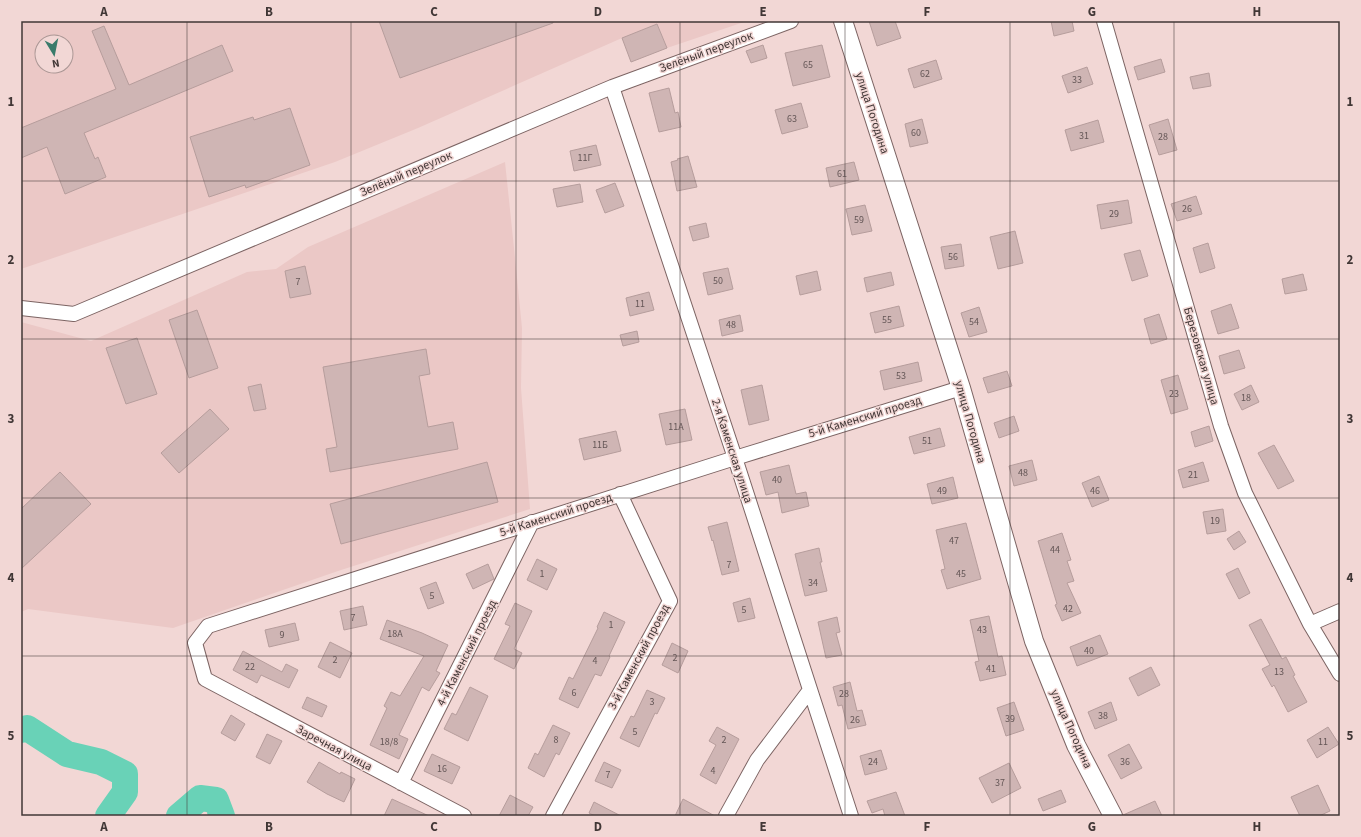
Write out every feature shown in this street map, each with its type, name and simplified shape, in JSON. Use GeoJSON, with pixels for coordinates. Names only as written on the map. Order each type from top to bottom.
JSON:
{"type":"FeatureCollection","features":[{"type":"Feature","properties":{"kind":"street","name":"Зелёный переулок"},"geometry":{"type":"LineString","coordinates":[[21,308],[74,314],[612,87],[791,21]]}},
{"type":"Feature","properties":{"kind":"street","name":"улица Погодина"},"geometry":{"type":"LineString","coordinates":[[843,21],[961,388],[1034,641],[1076,745],[1113,816]]}},
{"type":"Feature","properties":{"kind":"street","name":"Березовская улица"},"geometry":{"type":"LineString","coordinates":[[1104,21],[1221,426],[1245,493],[1310,624],[1340,674]]}},
{"type":"Feature","properties":{"kind":"street","name":"2-я Каменская улица"},"geometry":{"type":"LineString","coordinates":[[612,87],[735,458],[851,816]]}},
{"type":"Feature","properties":{"kind":"street","name":"5-й Каменский проезд"},"geometry":{"type":"LineString","coordinates":[[205,679],[195,643],[208,626],[620,494],[961,388]]}},
{"type":"Feature","properties":{"kind":"street","name":"3-й Каменский проезд"},"geometry":{"type":"LineString","coordinates":[[553,816],[670,601],[620,494]]}},
{"type":"Feature","properties":{"kind":"street","name":"4-й Каменский проезд"},"geometry":{"type":"LineString","coordinates":[[401,783],[532,522]]}},
{"type":"Feature","properties":{"kind":"street"},"geometry":{"type":"LineString","coordinates":[[1310,624],[1340,611]]}},
{"type":"Feature","properties":{"kind":"street","name":"Заречная улица"},"geometry":{"type":"LineString","coordinates":[[205,679],[464,816]]}},
{"type":"Feature","properties":{"kind":"street"},"geometry":{"type":"LineString","coordinates":[[726,816],[756,760],[810,690]]}},
{"type":"Feature","properties":{"kind":"shaded area"},"geometry":{"type":"Polygon","coordinates":[[[21,21],[747,21],[667,48],[657,24],[418,128],[335,162],[21,269],[21,21]]]}},
{"type":"Feature","properties":{"kind":"shaded area"},"geometry":{"type":"Polygon","coordinates":[[[505,162],[522,328],[521,388],[530,509],[338,571],[173,628],[28,609],[21,612],[21,322],[91,341],[247,272],[276,269],[308,247],[505,162]]]}},
{"type":"Feature","properties":{"kind":"building"},"geometry":{"type":"Polygon","coordinates":[[[379,21],[553,21],[553,23],[400,78],[379,21]]]}},
{"type":"Feature","properties":{"kind":"building"},"geometry":{"type":"Polygon","coordinates":[[[869,21],[895,21],[901,38],[877,46],[869,21]]]}},
{"type":"Feature","properties":{"kind":"building"},"geometry":{"type":"Polygon","coordinates":[[[1051,21],[1072,21],[1074,31],[1054,36],[1051,21]]]}},
{"type":"Feature","properties":{"kind":"building"},"geometry":{"type":"Polygon","coordinates":[[[657,24],[667,48],[631,62],[622,38],[657,24]]]}},
{"type":"Feature","properties":{"kind":"building"},"geometry":{"type":"Polygon","coordinates":[[[104,26],[129,85],[222,45],[233,71],[84,133],[95,159],[98,157],[106,177],[65,194],[47,147],[21,158],[21,128],[116,89],[92,31],[104,26]]]}},
{"type":"Feature","properties":{"kind":"building"},"geometry":{"type":"Polygon","coordinates":[[[763,45],[767,58],[751,63],[746,51],[763,45]]]}},
{"type":"Feature","properties":{"kind":"building"},"geometry":{"type":"Polygon","coordinates":[[[822,45],[830,77],[793,86],[785,53],[822,45]]]}},
{"type":"Feature","properties":{"kind":"building"},"geometry":{"type":"Polygon","coordinates":[[[1161,59],[1165,72],[1138,80],[1134,67],[1161,59]]]}},
{"type":"Feature","properties":{"kind":"building"},"geometry":{"type":"Polygon","coordinates":[[[936,60],[942,79],[914,88],[908,69],[936,60]]]}},
{"type":"Feature","properties":{"kind":"building"},"geometry":{"type":"Polygon","coordinates":[[[1087,67],[1093,84],[1068,93],[1062,76],[1087,67]]]}},
{"type":"Feature","properties":{"kind":"building"},"geometry":{"type":"Polygon","coordinates":[[[1209,73],[1211,86],[1193,89],[1190,77],[1209,73]]]}},
{"type":"Feature","properties":{"kind":"building"},"geometry":{"type":"Polygon","coordinates":[[[669,88],[675,113],[678,112],[681,127],[659,132],[649,93],[669,88]]]}},
{"type":"Feature","properties":{"kind":"building"},"geometry":{"type":"Polygon","coordinates":[[[801,103],[808,127],[782,134],[775,110],[801,103]]]}},
{"type":"Feature","properties":{"kind":"building"},"geometry":{"type":"Polygon","coordinates":[[[290,108],[310,165],[246,188],[245,185],[209,197],[190,137],[253,117],[254,120],[290,108]]]}},
{"type":"Feature","properties":{"kind":"building"},"geometry":{"type":"Polygon","coordinates":[[[922,119],[928,143],[910,147],[905,124],[922,119]]]}},
{"type":"Feature","properties":{"kind":"building"},"geometry":{"type":"Polygon","coordinates":[[[1168,119],[1177,150],[1159,155],[1149,125],[1168,119]]]}},
{"type":"Feature","properties":{"kind":"building"},"geometry":{"type":"Polygon","coordinates":[[[1098,120],[1104,142],[1071,151],[1065,130],[1098,120]]]}},
{"type":"Feature","properties":{"kind":"building"},"geometry":{"type":"Polygon","coordinates":[[[596,145],[601,165],[574,171],[570,151],[596,145]]]}},
{"type":"Feature","properties":{"kind":"building"},"geometry":{"type":"Polygon","coordinates":[[[688,156],[697,187],[677,191],[671,162],[688,156]]]}},
{"type":"Feature","properties":{"kind":"building"},"geometry":{"type":"Polygon","coordinates":[[[854,162],[859,180],[830,187],[826,168],[854,162]]]}},
{"type":"Feature","properties":{"kind":"building"},"geometry":{"type":"Polygon","coordinates":[[[615,183],[624,206],[605,213],[596,190],[615,183]]]}},
{"type":"Feature","properties":{"kind":"building"},"geometry":{"type":"Polygon","coordinates":[[[580,184],[583,202],[557,207],[553,189],[580,184]]]}},
{"type":"Feature","properties":{"kind":"building"},"geometry":{"type":"Polygon","coordinates":[[[1196,196],[1202,214],[1177,221],[1171,204],[1196,196]]]}},
{"type":"Feature","properties":{"kind":"building"},"geometry":{"type":"Polygon","coordinates":[[[1128,200],[1132,223],[1101,229],[1097,205],[1128,200]]]}},
{"type":"Feature","properties":{"kind":"building"},"geometry":{"type":"Polygon","coordinates":[[[865,205],[872,231],[852,235],[846,209],[865,205]]]}},
{"type":"Feature","properties":{"kind":"building"},"geometry":{"type":"Polygon","coordinates":[[[706,223],[709,237],[693,241],[689,227],[706,223]]]}},
{"type":"Feature","properties":{"kind":"building"},"geometry":{"type":"Polygon","coordinates":[[[1015,231],[1023,263],[998,269],[990,237],[1015,231]]]}},
{"type":"Feature","properties":{"kind":"building"},"geometry":{"type":"Polygon","coordinates":[[[1208,243],[1215,268],[1200,273],[1193,248],[1208,243]]]}},
{"type":"Feature","properties":{"kind":"building"},"geometry":{"type":"Polygon","coordinates":[[[961,244],[964,266],[945,269],[941,247],[961,244]]]}},
{"type":"Feature","properties":{"kind":"building"},"geometry":{"type":"Polygon","coordinates":[[[1140,250],[1148,276],[1132,281],[1124,254],[1140,250]]]}},
{"type":"Feature","properties":{"kind":"building"},"geometry":{"type":"Polygon","coordinates":[[[305,266],[311,294],[290,298],[285,271],[305,266]]]}},
{"type":"Feature","properties":{"kind":"building"},"geometry":{"type":"Polygon","coordinates":[[[728,268],[733,289],[708,295],[703,273],[728,268]]]}},
{"type":"Feature","properties":{"kind":"building"},"geometry":{"type":"Polygon","coordinates":[[[817,271],[821,290],[800,295],[796,276],[817,271]]]}},
{"type":"Feature","properties":{"kind":"building"},"geometry":{"type":"Polygon","coordinates":[[[891,272],[894,285],[867,292],[864,278],[891,272]]]}},
{"type":"Feature","properties":{"kind":"building"},"geometry":{"type":"Polygon","coordinates":[[[1303,274],[1307,290],[1285,294],[1282,279],[1303,274]]]}},
{"type":"Feature","properties":{"kind":"building"},"geometry":{"type":"Polygon","coordinates":[[[649,292],[654,310],[630,316],[626,298],[649,292]]]}},
{"type":"Feature","properties":{"kind":"building"},"geometry":{"type":"Polygon","coordinates":[[[1231,304],[1239,328],[1218,334],[1211,311],[1231,304]]]}},
{"type":"Feature","properties":{"kind":"building"},"geometry":{"type":"Polygon","coordinates":[[[899,306],[904,326],[875,333],[870,313],[899,306]]]}},
{"type":"Feature","properties":{"kind":"building"},"geometry":{"type":"Polygon","coordinates":[[[979,307],[987,332],[969,337],[961,313],[979,307]]]}},
{"type":"Feature","properties":{"kind":"building"},"geometry":{"type":"Polygon","coordinates":[[[197,310],[218,368],[189,378],[169,320],[197,310]]]}},
{"type":"Feature","properties":{"kind":"building"},"geometry":{"type":"Polygon","coordinates":[[[1159,314],[1167,339],[1151,344],[1144,319],[1159,314]]]}},
{"type":"Feature","properties":{"kind":"building"},"geometry":{"type":"Polygon","coordinates":[[[740,315],[743,331],[722,336],[719,320],[740,315]]]}},
{"type":"Feature","properties":{"kind":"building"},"geometry":{"type":"Polygon","coordinates":[[[637,331],[639,342],[623,346],[620,335],[637,331]]]}},
{"type":"Feature","properties":{"kind":"building"},"geometry":{"type":"Polygon","coordinates":[[[137,338],[157,394],[126,404],[106,348],[137,338]]]}},
{"type":"Feature","properties":{"kind":"building"},"geometry":{"type":"Polygon","coordinates":[[[426,349],[430,374],[419,376],[428,427],[453,422],[458,449],[330,472],[326,449],[337,447],[323,367],[426,349]]]}},
{"type":"Feature","properties":{"kind":"building"},"geometry":{"type":"Polygon","coordinates":[[[1239,350],[1245,368],[1224,374],[1219,356],[1239,350]]]}},
{"type":"Feature","properties":{"kind":"building"},"geometry":{"type":"Polygon","coordinates":[[[918,362],[922,381],[884,390],[880,371],[918,362]]]}},
{"type":"Feature","properties":{"kind":"building"},"geometry":{"type":"Polygon","coordinates":[[[1007,371],[1012,386],[988,393],[983,378],[1007,371]]]}},
{"type":"Feature","properties":{"kind":"building"},"geometry":{"type":"Polygon","coordinates":[[[1178,375],[1188,409],[1171,414],[1161,380],[1178,375]]]}},
{"type":"Feature","properties":{"kind":"building"},"geometry":{"type":"Polygon","coordinates":[[[261,384],[266,409],[254,411],[248,387],[261,384]]]}},
{"type":"Feature","properties":{"kind":"building"},"geometry":{"type":"Polygon","coordinates":[[[762,385],[769,420],[749,425],[741,390],[762,385]]]}},
{"type":"Feature","properties":{"kind":"building"},"geometry":{"type":"Polygon","coordinates":[[[1251,385],[1259,402],[1242,410],[1234,394],[1251,385]]]}},
{"type":"Feature","properties":{"kind":"building"},"geometry":{"type":"Polygon","coordinates":[[[210,409],[229,429],[179,473],[161,453],[210,409]]]}},
{"type":"Feature","properties":{"kind":"building"},"geometry":{"type":"Polygon","coordinates":[[[685,409],[692,440],[666,445],[659,414],[685,409]]]}},
{"type":"Feature","properties":{"kind":"building"},"geometry":{"type":"Polygon","coordinates":[[[1014,416],[1019,431],[999,438],[994,423],[1014,416]]]}},
{"type":"Feature","properties":{"kind":"building"},"geometry":{"type":"Polygon","coordinates":[[[1209,426],[1213,441],[1195,447],[1191,432],[1209,426]]]}},
{"type":"Feature","properties":{"kind":"building"},"geometry":{"type":"Polygon","coordinates":[[[940,428],[945,446],[914,454],[909,437],[940,428]]]}},
{"type":"Feature","properties":{"kind":"building"},"geometry":{"type":"Polygon","coordinates":[[[616,431],[621,451],[584,460],[579,439],[616,431]]]}},
{"type":"Feature","properties":{"kind":"building"},"geometry":{"type":"Polygon","coordinates":[[[1274,445],[1294,481],[1278,489],[1258,453],[1274,445]]]}},
{"type":"Feature","properties":{"kind":"building"},"geometry":{"type":"Polygon","coordinates":[[[1032,460],[1037,480],[1014,486],[1009,466],[1032,460]]]}},
{"type":"Feature","properties":{"kind":"building"},"geometry":{"type":"Polygon","coordinates":[[[487,462],[498,502],[341,544],[330,504],[487,462]]]}},
{"type":"Feature","properties":{"kind":"building"},"geometry":{"type":"Polygon","coordinates":[[[1203,462],[1209,481],[1183,488],[1178,470],[1203,462]]]}},
{"type":"Feature","properties":{"kind":"building"},"geometry":{"type":"Polygon","coordinates":[[[789,465],[796,494],[806,492],[809,506],[782,513],[778,492],[766,495],[760,472],[789,465]]]}},
{"type":"Feature","properties":{"kind":"building"},"geometry":{"type":"Polygon","coordinates":[[[60,472],[91,504],[21,569],[21,509],[60,472]]]}},
{"type":"Feature","properties":{"kind":"building"},"geometry":{"type":"Polygon","coordinates":[[[1099,476],[1109,500],[1092,507],[1082,483],[1099,476]]]}},
{"type":"Feature","properties":{"kind":"building"},"geometry":{"type":"Polygon","coordinates":[[[953,477],[958,498],[932,504],[927,484],[953,477]]]}},
{"type":"Feature","properties":{"kind":"building"},"geometry":{"type":"Polygon","coordinates":[[[1223,509],[1226,531],[1207,534],[1203,512],[1223,509]]]}},
{"type":"Feature","properties":{"kind":"building"},"geometry":{"type":"Polygon","coordinates":[[[727,522],[739,571],[722,575],[708,527],[727,522]]]}},
{"type":"Feature","properties":{"kind":"building"},"geometry":{"type":"Polygon","coordinates":[[[966,523],[981,579],[947,589],[941,570],[945,569],[936,530],[966,523]]]}},
{"type":"Feature","properties":{"kind":"building"},"geometry":{"type":"Polygon","coordinates":[[[1239,531],[1246,542],[1234,550],[1227,539],[1239,531]]]}},
{"type":"Feature","properties":{"kind":"building"},"geometry":{"type":"Polygon","coordinates":[[[1062,533],[1071,560],[1067,561],[1074,581],[1067,583],[1081,613],[1062,621],[1055,605],[1057,604],[1038,541],[1062,533]]]}},
{"type":"Feature","properties":{"kind":"building"},"geometry":{"type":"Polygon","coordinates":[[[819,548],[822,562],[820,562],[827,591],[805,596],[795,554],[819,548]]]}},
{"type":"Feature","properties":{"kind":"building"},"geometry":{"type":"Polygon","coordinates":[[[537,559],[557,569],[547,590],[527,580],[537,559]]]}},
{"type":"Feature","properties":{"kind":"building"},"geometry":{"type":"Polygon","coordinates":[[[488,564],[494,579],[473,589],[466,574],[488,564]]]}},
{"type":"Feature","properties":{"kind":"building"},"geometry":{"type":"Polygon","coordinates":[[[1238,568],[1250,593],[1239,599],[1226,574],[1238,568]]]}},
{"type":"Feature","properties":{"kind":"building"},"geometry":{"type":"Polygon","coordinates":[[[436,582],[444,603],[428,609],[420,588],[436,582]]]}},
{"type":"Feature","properties":{"kind":"building"},"geometry":{"type":"Polygon","coordinates":[[[750,598],[755,618],[738,622],[733,603],[750,598]]]}},
{"type":"Feature","properties":{"kind":"building"},"geometry":{"type":"Polygon","coordinates":[[[515,603],[532,611],[514,649],[522,653],[514,669],[494,659],[510,626],[505,624],[515,603]]]}},
{"type":"Feature","properties":{"kind":"building"},"geometry":{"type":"Polygon","coordinates":[[[363,606],[367,625],[344,630],[340,611],[363,606]]]}},
{"type":"Feature","properties":{"kind":"building"},"geometry":{"type":"Polygon","coordinates":[[[604,612],[625,622],[601,676],[595,674],[578,708],[559,699],[569,677],[573,679],[598,628],[597,627],[604,612]]]}},
{"type":"Feature","properties":{"kind":"building"},"geometry":{"type":"Polygon","coordinates":[[[989,616],[998,657],[1002,656],[1006,675],[980,681],[975,662],[979,661],[970,620],[989,616]]]}},
{"type":"Feature","properties":{"kind":"building"},"geometry":{"type":"Polygon","coordinates":[[[837,617],[840,632],[836,633],[842,655],[826,658],[818,622],[837,617]]]}},
{"type":"Feature","properties":{"kind":"building"},"geometry":{"type":"Polygon","coordinates":[[[1261,619],[1282,659],[1286,657],[1295,675],[1293,676],[1307,702],[1288,712],[1274,685],[1272,687],[1262,669],[1270,665],[1249,625],[1261,619]]]}},
{"type":"Feature","properties":{"kind":"building"},"geometry":{"type":"Polygon","coordinates":[[[387,620],[422,633],[448,645],[436,671],[440,673],[429,691],[422,687],[399,735],[408,739],[399,759],[370,745],[387,708],[384,706],[391,692],[400,696],[424,656],[380,639],[387,620]]]}},
{"type":"Feature","properties":{"kind":"building"},"geometry":{"type":"Polygon","coordinates":[[[295,623],[299,640],[269,647],[265,630],[295,623]]]}},
{"type":"Feature","properties":{"kind":"building"},"geometry":{"type":"Polygon","coordinates":[[[1100,635],[1108,654],[1077,666],[1070,647],[1100,635]]]}},
{"type":"Feature","properties":{"kind":"building"},"geometry":{"type":"Polygon","coordinates":[[[330,642],[352,653],[340,678],[318,667],[330,642]]]}},
{"type":"Feature","properties":{"kind":"building"},"geometry":{"type":"Polygon","coordinates":[[[672,643],[688,651],[678,673],[662,665],[672,643]]]}},
{"type":"Feature","properties":{"kind":"building"},"geometry":{"type":"Polygon","coordinates":[[[243,651],[282,672],[286,664],[298,670],[289,688],[261,675],[257,683],[233,670],[243,651]]]}},
{"type":"Feature","properties":{"kind":"building"},"geometry":{"type":"Polygon","coordinates":[[[1151,667],[1160,685],[1138,696],[1129,678],[1151,667]]]}},
{"type":"Feature","properties":{"kind":"building"},"geometry":{"type":"Polygon","coordinates":[[[850,682],[857,711],[862,710],[866,725],[848,729],[842,705],[838,706],[833,687],[850,682]]]}},
{"type":"Feature","properties":{"kind":"building"},"geometry":{"type":"Polygon","coordinates":[[[470,687],[488,696],[468,741],[444,729],[452,713],[456,715],[470,687]]]}},
{"type":"Feature","properties":{"kind":"building"},"geometry":{"type":"Polygon","coordinates":[[[647,690],[665,698],[657,714],[655,713],[639,747],[620,738],[631,716],[634,717],[647,690]]]}},
{"type":"Feature","properties":{"kind":"building"},"geometry":{"type":"Polygon","coordinates":[[[307,697],[327,706],[322,717],[302,708],[307,697]]]}},
{"type":"Feature","properties":{"kind":"building"},"geometry":{"type":"Polygon","coordinates":[[[1014,702],[1024,730],[1006,736],[997,708],[1014,702]]]}},
{"type":"Feature","properties":{"kind":"building"},"geometry":{"type":"Polygon","coordinates":[[[1111,702],[1117,720],[1095,729],[1088,712],[1111,702]]]}},
{"type":"Feature","properties":{"kind":"building"},"geometry":{"type":"Polygon","coordinates":[[[231,715],[245,724],[235,741],[221,733],[231,715]]]}},
{"type":"Feature","properties":{"kind":"building"},"geometry":{"type":"Polygon","coordinates":[[[553,725],[570,733],[559,755],[556,753],[544,777],[528,768],[535,753],[538,755],[553,725]]]}},
{"type":"Feature","properties":{"kind":"building"},"geometry":{"type":"Polygon","coordinates":[[[717,727],[739,739],[716,784],[700,775],[716,745],[709,741],[717,727]]]}},
{"type":"Feature","properties":{"kind":"building"},"geometry":{"type":"Polygon","coordinates":[[[1328,727],[1339,744],[1317,758],[1307,740],[1328,727]]]}},
{"type":"Feature","properties":{"kind":"building"},"geometry":{"type":"Polygon","coordinates":[[[267,734],[282,741],[270,764],[256,757],[267,734]]]}},
{"type":"Feature","properties":{"kind":"building"},"geometry":{"type":"Polygon","coordinates":[[[1129,744],[1142,768],[1121,779],[1108,755],[1129,744]]]}},
{"type":"Feature","properties":{"kind":"building"},"geometry":{"type":"Polygon","coordinates":[[[881,750],[887,769],[865,775],[860,756],[881,750]]]}},
{"type":"Feature","properties":{"kind":"building"},"geometry":{"type":"Polygon","coordinates":[[[432,754],[460,767],[452,784],[424,771],[432,754]]]}},
{"type":"Feature","properties":{"kind":"building"},"geometry":{"type":"Polygon","coordinates":[[[319,762],[340,774],[341,772],[355,779],[344,802],[307,782],[319,762]]]}},
{"type":"Feature","properties":{"kind":"building"},"geometry":{"type":"Polygon","coordinates":[[[604,762],[621,770],[612,788],[595,781],[604,762]]]}},
{"type":"Feature","properties":{"kind":"building"},"geometry":{"type":"Polygon","coordinates":[[[1009,763],[1021,788],[992,803],[979,778],[1009,763]]]}},
{"type":"Feature","properties":{"kind":"building"},"geometry":{"type":"Polygon","coordinates":[[[1318,785],[1330,811],[1319,816],[1300,816],[1291,797],[1318,785]]]}},
{"type":"Feature","properties":{"kind":"building"},"geometry":{"type":"Polygon","coordinates":[[[1061,790],[1066,802],[1043,811],[1038,799],[1061,790]]]}},
{"type":"Feature","properties":{"kind":"building"},"geometry":{"type":"Polygon","coordinates":[[[896,792],[905,816],[885,816],[883,809],[872,813],[867,801],[896,792]]]}},
{"type":"Feature","properties":{"kind":"building"},"geometry":{"type":"Polygon","coordinates":[[[510,795],[533,807],[528,816],[499,816],[510,795]]]}},
{"type":"Feature","properties":{"kind":"building"},"geometry":{"type":"Polygon","coordinates":[[[392,799],[429,816],[384,816],[392,799]]]}},
{"type":"Feature","properties":{"kind":"building"},"geometry":{"type":"Polygon","coordinates":[[[683,799],[715,816],[675,816],[683,799]]]}},
{"type":"Feature","properties":{"kind":"building"},"geometry":{"type":"Polygon","coordinates":[[[1155,801],[1162,816],[1123,816],[1123,815],[1155,801]]]}},
{"type":"Feature","properties":{"kind":"building"},"geometry":{"type":"Polygon","coordinates":[[[594,802],[621,816],[595,816],[589,813],[594,802]]]}},
{"type":"Feature","properties":{"kind":"waterway"},"geometry":{"type":"LineString","coordinates":[[21,730],[27,728],[67,754],[101,762],[125,774],[125,792],[108,816]]}},
{"type":"Feature","properties":{"kind":"waterway"},"geometry":{"type":"LineString","coordinates":[[179,816],[200,798],[216,800],[222,816]]}}]}
